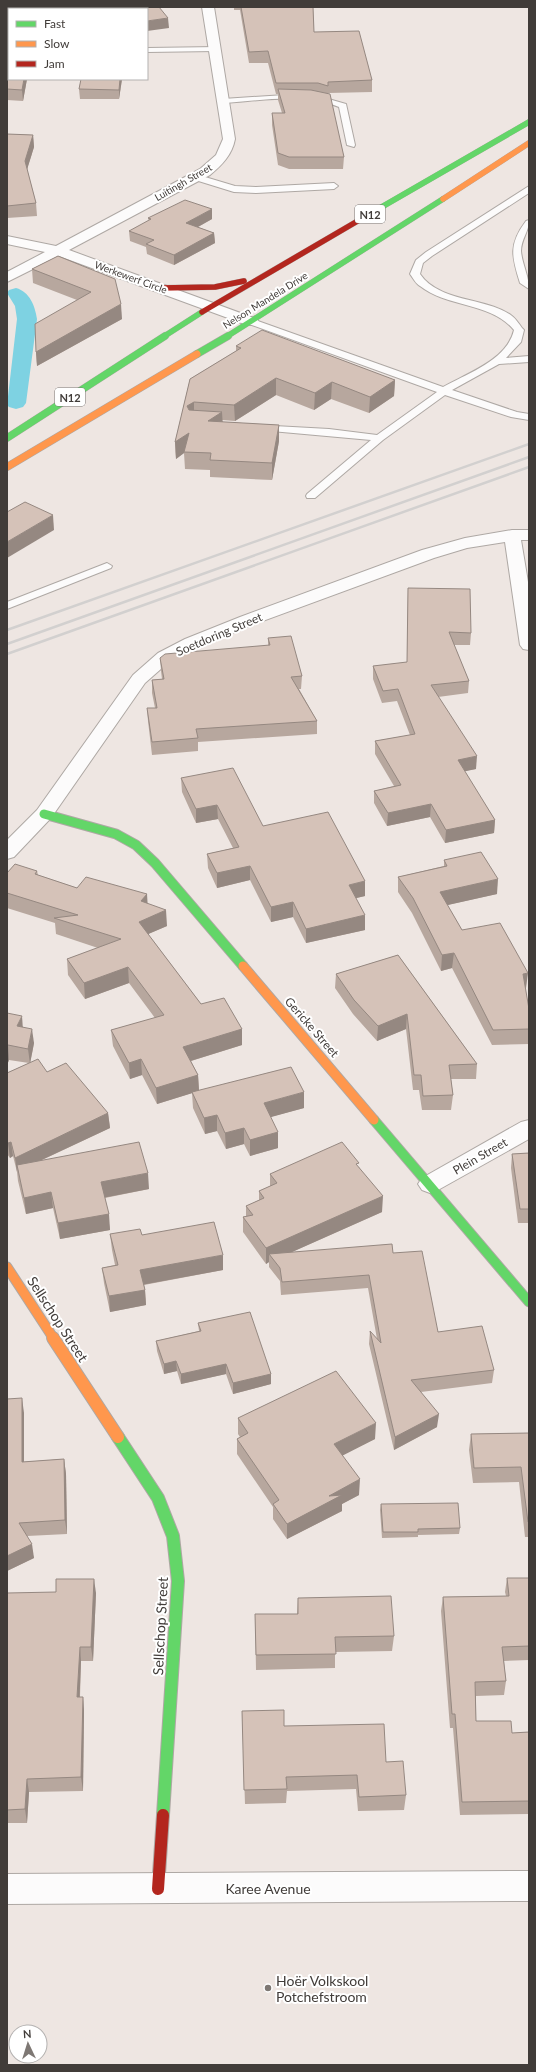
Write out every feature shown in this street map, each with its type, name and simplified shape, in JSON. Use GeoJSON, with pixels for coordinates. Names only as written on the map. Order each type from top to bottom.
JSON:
{"type":"FeatureCollection","features":[{"type":"Feature","properties":{"kind":"main road","name":"Nelson Mandela Drive"},"geometry":{"type":"LineString","coordinates":[[7,438],[211,306],[529,122]]}},
{"type":"Feature","properties":{"kind":"main road","name":"Nelson Mandela Drive"},"geometry":{"type":"LineString","coordinates":[[7,467],[252,322],[525,148],[529,143]]}},
{"type":"Feature","properties":{"kind":"main road"},"geometry":{"type":"LineString","coordinates":[[161,288],[215,287],[262,277]]}},
{"type":"Feature","properties":{"kind":"main road","name":"Gericke Street"},"geometry":{"type":"LineString","coordinates":[[44,814],[116,834],[136,845],[156,863],[529,1302]]}},
{"type":"Feature","properties":{"kind":"main road","name":"Sellschop Street"},"geometry":{"type":"LineString","coordinates":[[7,1267],[158,1498],[173,1536],[178,1581],[158,1889]]}},
{"type":"Feature","properties":{"kind":"street","name":"Luitingh Street"},"geometry":{"type":"LineString","coordinates":[[7,278],[195,177],[222,159],[228,149],[229,139],[208,7]]}},
{"type":"Feature","properties":{"kind":"street","name":"Werkewerf Circle"},"geometry":{"type":"LineString","coordinates":[[7,240],[22,242],[58,251],[252,322]]}},
{"type":"Feature","properties":{"kind":"street"},"geometry":{"type":"LineString","coordinates":[[521,535],[529,645]]}},
{"type":"Feature","properties":{"kind":"street","name":"Soetdoring Street"},"geometry":{"type":"LineString","coordinates":[[7,852],[44,814],[139,679],[164,657],[191,643],[246,621],[428,554],[458,545],[521,535]]}},
{"type":"Feature","properties":{"kind":"street","name":"Plein Street"},"geometry":{"type":"LineString","coordinates":[[430,1184],[529,1128]]}},
{"type":"Feature","properties":{"kind":"street","name":"Karee Avenue"},"geometry":{"type":"LineString","coordinates":[[7,1889],[529,1886]]}},
{"type":"Feature","properties":{"kind":"lane"},"geometry":{"type":"LineString","coordinates":[[148,50],[215,49]]}},
{"type":"Feature","properties":{"kind":"lane"},"geometry":{"type":"LineString","coordinates":[[223,101],[306,98],[334,100],[343,106],[351,145]]}},
{"type":"Feature","properties":{"kind":"lane"},"geometry":{"type":"LineString","coordinates":[[195,177],[216,185],[249,190],[334,186]]}},
{"type":"Feature","properties":{"kind":"lane"},"geometry":{"type":"LineString","coordinates":[[311,496],[379,438],[444,392],[497,362],[516,342],[519,330],[509,318],[493,311],[438,293],[422,284],[415,274],[419,262],[429,254],[529,189]]}},
{"type":"Feature","properties":{"kind":"lane"},"geometry":{"type":"LineString","coordinates":[[528,283],[516,245],[524,229],[529,223]]}},
{"type":"Feature","properties":{"kind":"lane"},"geometry":{"type":"LineString","coordinates":[[252,322],[444,392],[515,415],[529,417]]}},
{"type":"Feature","properties":{"kind":"lane"},"geometry":{"type":"LineString","coordinates":[[497,362],[529,359]]}},
{"type":"Feature","properties":{"kind":"lane"},"geometry":{"type":"LineString","coordinates":[[250,427],[329,432],[379,438]]}},
{"type":"Feature","properties":{"kind":"lane"},"geometry":{"type":"LineString","coordinates":[[7,606],[107,566]]}},
{"type":"Feature","properties":{"kind":"building"},"geometry":{"type":"Polygon","coordinates":[[[7,7],[103,7],[8,8],[8,80],[24,80],[22,90],[7,89],[7,7]]]}},
{"type":"Feature","properties":{"kind":"building"},"geometry":{"type":"Polygon","coordinates":[[[128,7],[159,7],[168,18],[148,21],[148,8],[128,7]]]}},
{"type":"Feature","properties":{"kind":"building"},"geometry":{"type":"Polygon","coordinates":[[[241,7],[313,7],[314,32],[359,31],[372,80],[328,82],[328,86],[318,83],[276,83],[268,51],[249,52],[241,7]]]}},
{"type":"Feature","properties":{"kind":"building"},"geometry":{"type":"Polygon","coordinates":[[[81,80],[120,80],[119,90],[79,89],[81,80]]]}},
{"type":"Feature","properties":{"kind":"building"},"geometry":{"type":"Polygon","coordinates":[[[278,89],[311,90],[330,94],[344,157],[289,157],[278,153],[272,113],[285,113],[278,89]]]}},
{"type":"Feature","properties":{"kind":"building"},"geometry":{"type":"Polygon","coordinates":[[[7,134],[33,135],[25,161],[36,203],[7,206],[7,134]]]}},
{"type":"Feature","properties":{"kind":"building"},"geometry":{"type":"Polygon","coordinates":[[[185,200],[212,209],[186,223],[214,233],[174,255],[146,244],[154,240],[129,231],[151,219],[148,218],[185,200]]]}},
{"type":"Feature","properties":{"kind":"building"},"geometry":{"type":"Polygon","coordinates":[[[58,256],[115,279],[121,304],[36,352],[35,324],[91,292],[32,269],[58,256]]]}},
{"type":"Feature","properties":{"kind":"building"},"geometry":{"type":"Polygon","coordinates":[[[262,330],[395,380],[370,397],[332,382],[315,393],[276,378],[234,405],[194,402],[187,406],[189,410],[222,412],[208,421],[279,425],[272,463],[210,460],[211,453],[184,452],[189,433],[175,442],[190,379],[241,348],[236,346],[262,330]]]}},
{"type":"Feature","properties":{"kind":"building"},"geometry":{"type":"Polygon","coordinates":[[[25,502],[53,515],[7,542],[7,512],[25,502]]]}},
{"type":"Feature","properties":{"kind":"building"},"geometry":{"type":"Polygon","coordinates":[[[408,588],[470,589],[471,633],[449,632],[469,681],[431,685],[477,756],[458,760],[495,820],[446,830],[431,804],[388,813],[374,791],[401,785],[375,741],[415,734],[398,689],[383,691],[373,666],[407,662],[408,588]]]}},
{"type":"Feature","properties":{"kind":"building"},"geometry":{"type":"Polygon","coordinates":[[[291,636],[302,676],[291,677],[317,721],[196,729],[198,738],[152,742],[147,708],[157,708],[152,680],[164,679],[160,658],[165,654],[270,645],[268,638],[291,636]]]}},
{"type":"Feature","properties":{"kind":"building"},"geometry":{"type":"Polygon","coordinates":[[[233,768],[263,826],[328,812],[365,881],[349,885],[365,915],[306,929],[293,902],[271,907],[250,866],[217,873],[207,854],[239,847],[217,805],[196,809],[181,778],[233,768]]]}},
{"type":"Feature","properties":{"kind":"building"},"geometry":{"type":"Polygon","coordinates":[[[481,852],[498,879],[440,892],[462,930],[500,923],[528,973],[523,974],[529,1009],[529,1029],[493,1030],[454,953],[442,955],[413,898],[398,877],[447,866],[444,860],[481,852]]]}},
{"type":"Feature","properties":{"kind":"building"},"geometry":{"type":"Polygon","coordinates":[[[15,864],[37,871],[35,874],[77,888],[86,877],[147,894],[141,901],[166,910],[139,922],[201,1004],[224,998],[242,1029],[183,1047],[198,1075],[156,1088],[141,1059],[129,1063],[111,1030],[164,1015],[128,967],[84,983],[67,959],[121,939],[54,918],[78,915],[7,893],[7,873],[15,864]]]}},
{"type":"Feature","properties":{"kind":"building"},"geometry":{"type":"Polygon","coordinates":[[[398,955],[477,1064],[449,1065],[453,1095],[423,1096],[421,1075],[414,1075],[407,1014],[378,1026],[354,1000],[336,974],[398,955]]]}},
{"type":"Feature","properties":{"kind":"building"},"geometry":{"type":"Polygon","coordinates":[[[7,1013],[22,1016],[17,1026],[32,1029],[28,1049],[7,1046],[7,1013]]]}},
{"type":"Feature","properties":{"kind":"building"},"geometry":{"type":"Polygon","coordinates":[[[38,1059],[47,1072],[66,1063],[108,1113],[15,1158],[11,1142],[7,1142],[7,1073],[38,1059]]]}},
{"type":"Feature","properties":{"kind":"building"},"geometry":{"type":"Polygon","coordinates":[[[291,1067],[304,1092],[264,1103],[278,1132],[250,1140],[244,1128],[225,1133],[217,1115],[204,1118],[192,1092],[291,1067]]]}},
{"type":"Feature","properties":{"kind":"building"},"geometry":{"type":"Polygon","coordinates":[[[139,1142],[148,1173],[101,1182],[109,1214],[58,1223],[51,1192],[24,1198],[17,1165],[139,1142]]]}},
{"type":"Feature","properties":{"kind":"building"},"geometry":{"type":"Polygon","coordinates":[[[342,1142],[359,1163],[356,1164],[383,1196],[266,1248],[243,1217],[253,1215],[246,1206],[264,1198],[259,1191],[277,1183],[270,1174],[342,1142]]]}},
{"type":"Feature","properties":{"kind":"building"},"geometry":{"type":"Polygon","coordinates":[[[529,1153],[529,1209],[520,1209],[512,1154],[529,1153]]]}},
{"type":"Feature","properties":{"kind":"building"},"geometry":{"type":"Polygon","coordinates":[[[214,1222],[223,1255],[140,1270],[145,1290],[109,1296],[102,1268],[118,1265],[110,1234],[140,1229],[142,1235],[214,1222]]]}},
{"type":"Feature","properties":{"kind":"building"},"geometry":{"type":"Polygon","coordinates":[[[392,1244],[393,1253],[422,1251],[438,1332],[482,1326],[494,1370],[411,1380],[439,1414],[395,1437],[370,1331],[381,1343],[369,1275],[282,1282],[280,1268],[269,1254],[392,1244]]]}},
{"type":"Feature","properties":{"kind":"building"},"geometry":{"type":"Polygon","coordinates":[[[250,1312],[271,1374],[233,1383],[226,1364],[181,1374],[176,1361],[164,1364],[156,1341],[201,1331],[198,1323],[250,1312]]]}},
{"type":"Feature","properties":{"kind":"building"},"geometry":{"type":"Polygon","coordinates":[[[336,1371],[376,1423],[334,1444],[360,1479],[329,1496],[342,1495],[287,1524],[273,1504],[279,1500],[237,1439],[248,1433],[238,1418],[336,1371]]]}},
{"type":"Feature","properties":{"kind":"building"},"geometry":{"type":"Polygon","coordinates":[[[22,1398],[22,1462],[64,1459],[65,1520],[19,1523],[32,1544],[7,1556],[7,1399],[22,1398]]]}},
{"type":"Feature","properties":{"kind":"building"},"geometry":{"type":"Polygon","coordinates":[[[529,1433],[528,1522],[521,1467],[474,1468],[471,1434],[529,1433]]]}},
{"type":"Feature","properties":{"kind":"building"},"geometry":{"type":"Polygon","coordinates":[[[458,1503],[460,1528],[418,1529],[418,1532],[383,1532],[381,1504],[458,1503]]]}},
{"type":"Feature","properties":{"kind":"building"},"geometry":{"type":"Polygon","coordinates":[[[507,1578],[529,1578],[529,1646],[502,1647],[506,1681],[475,1682],[476,1721],[511,1721],[512,1733],[529,1732],[529,1801],[462,1802],[455,1714],[452,1714],[443,1597],[509,1596],[507,1578]]]}},
{"type":"Feature","properties":{"kind":"building"},"geometry":{"type":"Polygon","coordinates":[[[56,1579],[94,1579],[91,1647],[80,1647],[77,1697],[83,1697],[81,1777],[27,1779],[25,1809],[7,1810],[7,1593],[56,1592],[56,1579]]]}},
{"type":"Feature","properties":{"kind":"building"},"geometry":{"type":"Polygon","coordinates":[[[391,1596],[394,1636],[335,1637],[336,1654],[256,1655],[255,1614],[298,1614],[298,1598],[391,1596]]]}},
{"type":"Feature","properties":{"kind":"building"},"geometry":{"type":"Polygon","coordinates":[[[284,1710],[284,1726],[384,1724],[386,1762],[403,1761],[406,1795],[359,1797],[357,1775],[286,1777],[287,1789],[244,1790],[242,1711],[284,1710]]]}},
{"type":"Feature","properties":{"kind":"waterway"},"geometry":{"type":"LineString","coordinates":[[16,294],[25,306],[27,319],[16,403]]}},
{"type":"Feature","properties":{"kind":"railway"},"geometry":{"type":"LineString","coordinates":[[7,630],[529,444]]}},
{"type":"Feature","properties":{"kind":"railway"},"geometry":{"type":"LineString","coordinates":[[7,644],[529,457]]}},
{"type":"Feature","properties":{"kind":"railway"},"geometry":{"type":"LineString","coordinates":[[7,654],[529,467]]}},
{"type":"Feature","properties":{"kind":"traffic: fast"},"geometry":{"type":"LineString","coordinates":[[373,212],[529,122]]}},
{"type":"Feature","properties":{"kind":"traffic: fast"},"geometry":{"type":"LineString","coordinates":[[197,354],[252,322],[443,199]]}},
{"type":"Feature","properties":{"kind":"traffic: fast"},"geometry":{"type":"LineString","coordinates":[[7,438],[202,312]]}},
{"type":"Feature","properties":{"kind":"traffic: fast"},"geometry":{"type":"LineString","coordinates":[[44,814],[116,834],[136,845],[155,863],[243,966]]}},
{"type":"Feature","properties":{"kind":"traffic: fast"},"geometry":{"type":"LineString","coordinates":[[374,1120],[529,1302]]}},
{"type":"Feature","properties":{"kind":"traffic: fast"},"geometry":{"type":"LineString","coordinates":[[118,1437],[158,1498],[173,1536],[178,1581],[163,1815]]}},
{"type":"Feature","properties":{"kind":"traffic: slow"},"geometry":{"type":"LineString","coordinates":[[443,199],[529,143]]}},
{"type":"Feature","properties":{"kind":"traffic: slow"},"geometry":{"type":"LineString","coordinates":[[7,467],[197,354]]}},
{"type":"Feature","properties":{"kind":"traffic: slow"},"geometry":{"type":"LineString","coordinates":[[243,966],[374,1120]]}},
{"type":"Feature","properties":{"kind":"traffic: slow"},"geometry":{"type":"LineString","coordinates":[[7,1267],[118,1437]]}},
{"type":"Feature","properties":{"kind":"traffic: jam"},"geometry":{"type":"LineString","coordinates":[[202,312],[373,212]]}},
{"type":"Feature","properties":{"kind":"traffic: jam"},"geometry":{"type":"LineString","coordinates":[[161,288],[215,287],[244,281]]}},
{"type":"Feature","properties":{"kind":"traffic: jam"},"geometry":{"type":"LineString","coordinates":[[158,1889],[163,1815]]}},
{"type":"Feature","properties":{"kind":"place","name":"Hoër Volkskool Potchefstroom"},"geometry":{"type":"Point","coordinates":[268,1988]}}]}
